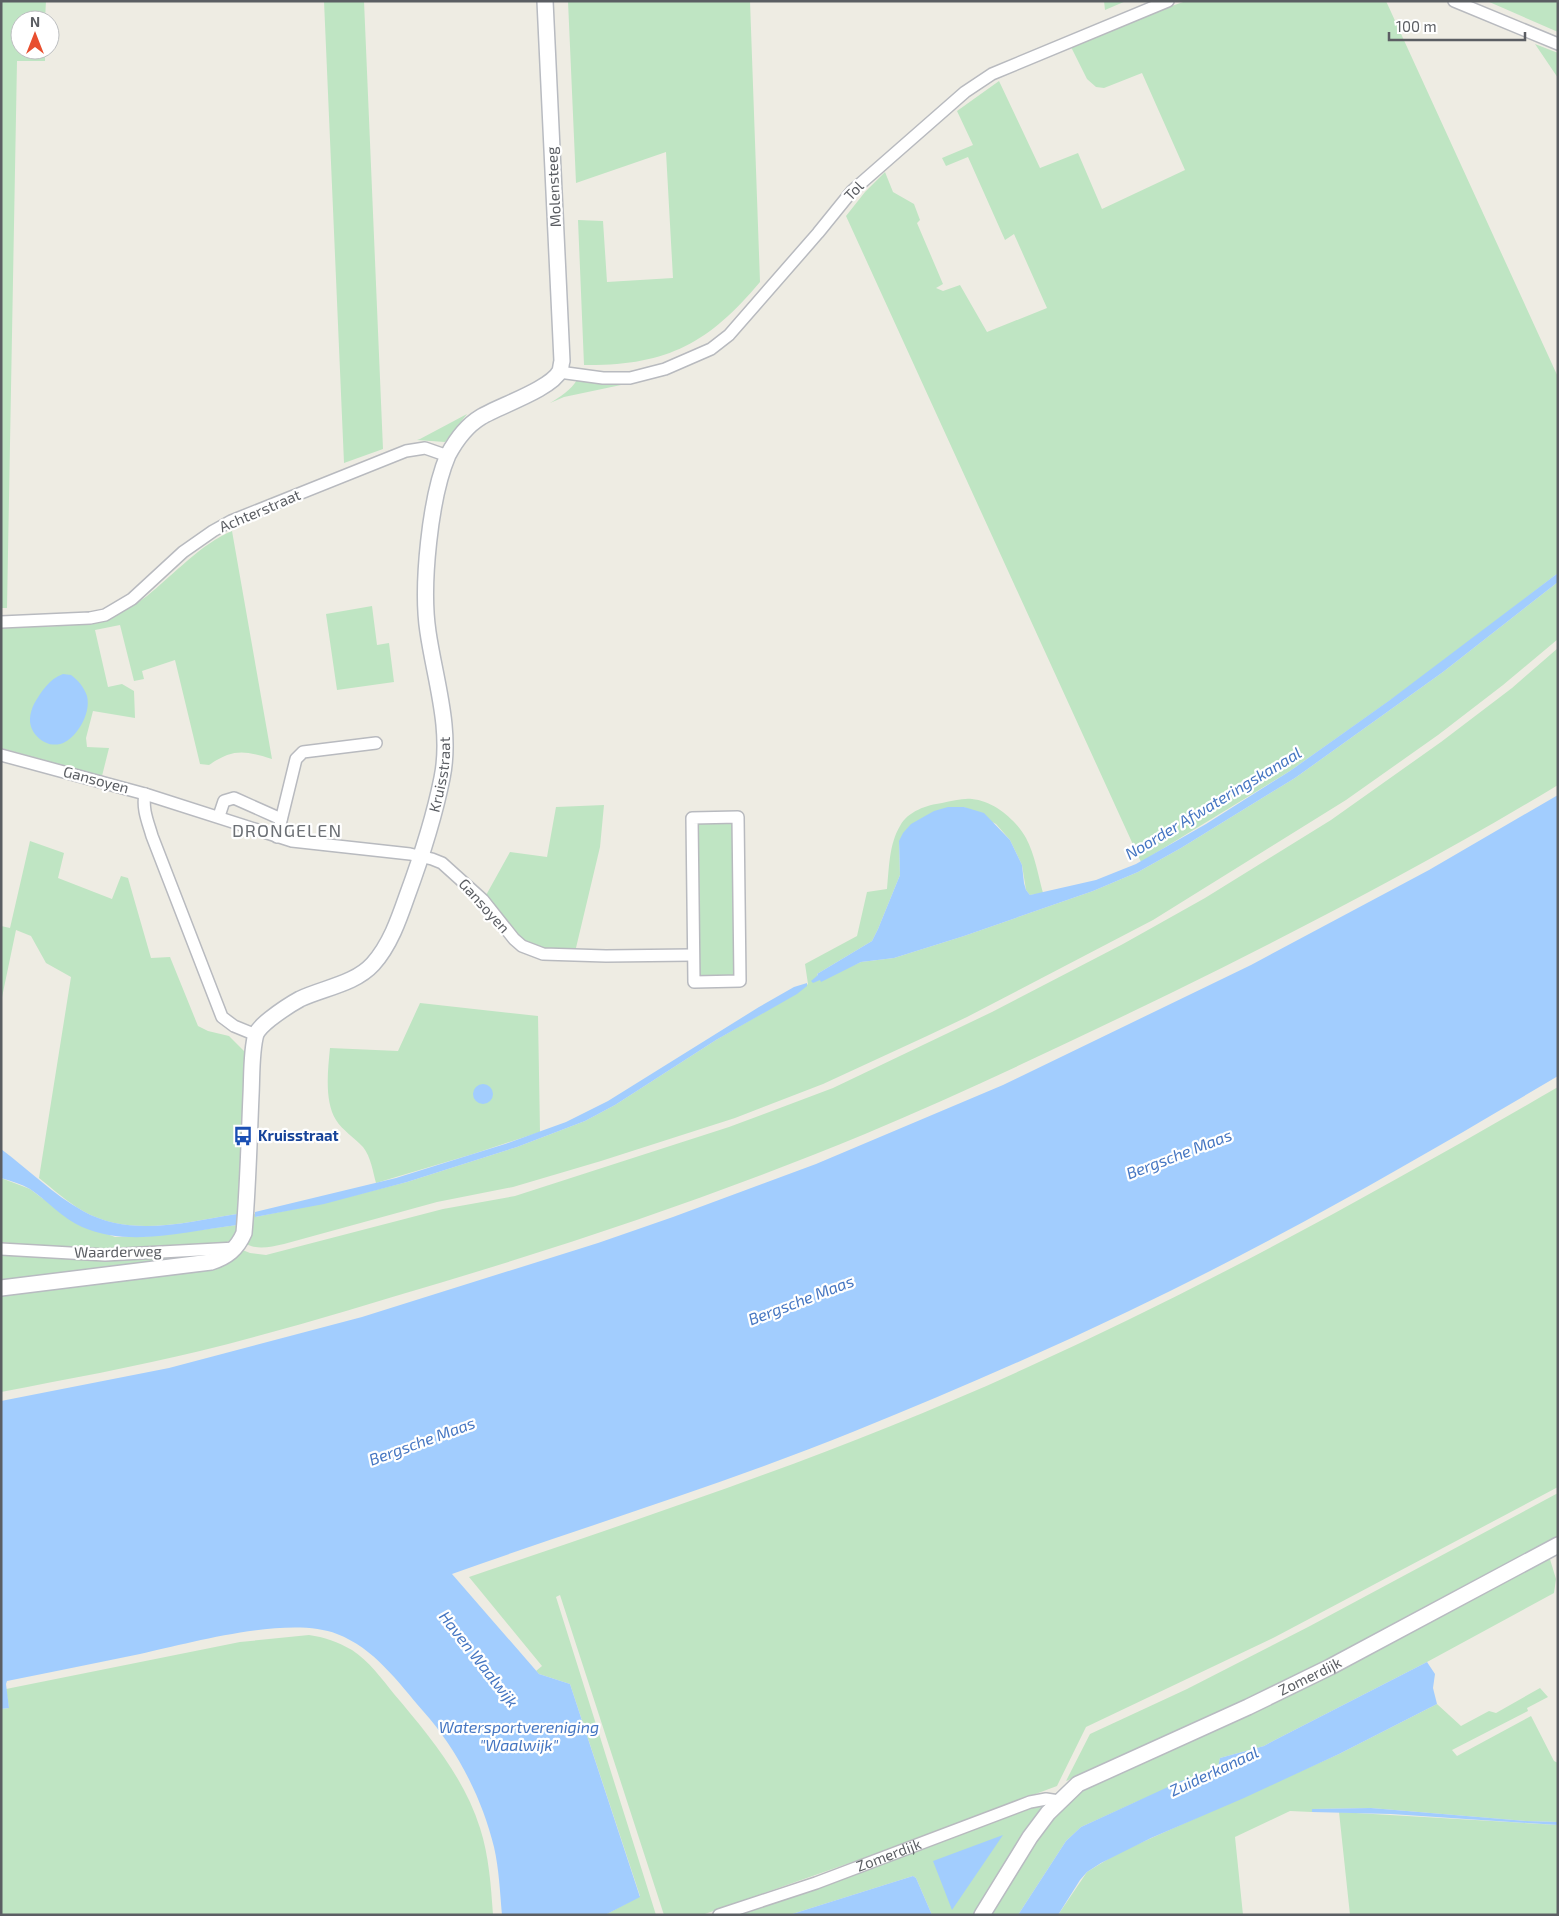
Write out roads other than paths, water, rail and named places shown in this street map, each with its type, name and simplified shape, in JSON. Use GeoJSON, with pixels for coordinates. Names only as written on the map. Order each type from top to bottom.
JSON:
{"type":"FeatureCollection","features":[{"type":"Feature","properties":{"kind":"street","name":"Molensteeg"},"geometry":{"type":"LineString","coordinates":[[546,1],[562,349],[559,372]]}},
{"type":"Feature","properties":{"kind":"street","name":"Tol"},"geometry":{"type":"LineString","coordinates":[[559,372],[603,378],[630,378],[665,369],[712,349],[729,335],[818,234],[852,191],[965,92],[992,74],[1168,1]]}},
{"type":"Feature","properties":{"kind":"street"},"geometry":{"type":"LineString","coordinates":[[1454,1],[1558,44]]}},
{"type":"Feature","properties":{"kind":"street","name":"Kruisstraat"},"geometry":{"type":"LineString","coordinates":[[256,1035],[265,1023],[300,1000],[353,978],[365,971],[373,964],[397,924],[421,857],[442,776],[444,752],[442,705],[428,630],[426,598],[428,548],[439,483],[448,456],[460,435],[480,418],[538,389],[559,372]]}},
{"type":"Feature","properties":{"kind":"street","name":"Achterstraat"},"geometry":{"type":"LineString","coordinates":[[1,622],[90,618],[105,615],[132,598],[183,552],[230,521],[406,451],[425,448],[448,456]]}},
{"type":"Feature","properties":{"kind":"street"},"geometry":{"type":"LineString","coordinates":[[277,837],[298,755],[303,752],[376,743]]}},
{"type":"Feature","properties":{"kind":"street","name":"Gansoyen"},"geometry":{"type":"LineString","coordinates":[[1,755],[145,794],[219,816],[292,841],[410,854],[442,863],[483,900],[514,939],[530,950],[543,954],[606,956],[693,955]]}},
{"type":"Feature","properties":{"kind":"street"},"geometry":{"type":"LineString","coordinates":[[1,1288],[211,1262],[223,1258],[236,1248],[244,1233],[256,1035],[234,1026],[222,1017],[152,836],[144,811],[143,802],[145,794]]}},
{"type":"Feature","properties":{"kind":"street"},"geometry":{"type":"LineString","coordinates":[[219,816],[224,801],[228,798],[234,798],[281,819]]}},
{"type":"Feature","properties":{"kind":"street"},"geometry":{"type":"LineString","coordinates":[[738,817],[740,981],[694,982],[693,955],[692,818],[738,817]]}},
{"type":"Feature","properties":{"kind":"street","name":"Waarderweg"},"geometry":{"type":"LineString","coordinates":[[1,1250],[105,1255],[236,1248]]}},
{"type":"Feature","properties":{"kind":"street","name":"Zomerdijk"},"geometry":{"type":"LineString","coordinates":[[982,1915],[1030,1837],[1059,1801],[1078,1784],[1330,1667],[1558,1545]]}},
{"type":"Feature","properties":{"kind":"street","name":"Zomerdijk"},"geometry":{"type":"LineString","coordinates":[[720,1915],[816,1883],[1030,1802],[1046,1799],[1059,1801]]}},
{"type":"Feature","properties":{"kind":"water"},"geometry":{"type":"Polygon","coordinates":[[[1558,573],[1558,582],[1443,672],[1295,778],[1138,872],[1093,891],[964,936],[894,958],[861,962],[821,982],[820,980],[813,983],[811,981],[817,974],[872,941],[900,875],[899,841],[911,824],[934,811],[948,807],[964,807],[984,813],[1010,840],[1022,865],[1024,883],[1030,895],[1096,880],[1136,864],[1206,824],[1290,771],[1390,700],[1558,573]]]}},
{"type":"Feature","properties":{"kind":"water"},"geometry":{"type":"Polygon","coordinates":[[[63,674],[71,675],[78,681],[87,696],[87,709],[83,722],[75,734],[59,744],[47,743],[36,736],[31,725],[30,715],[34,704],[46,686],[63,674]]]}},
{"type":"Feature","properties":{"kind":"water"},"geometry":{"type":"Polygon","coordinates":[[[1558,795],[1558,1076],[1453,1138],[1292,1228],[1184,1284],[1027,1358],[924,1403],[805,1451],[452,1574],[539,1674],[570,1684],[640,1897],[605,1915],[502,1915],[494,1847],[483,1810],[467,1775],[447,1741],[384,1667],[363,1648],[337,1634],[317,1629],[267,1629],[212,1638],[7,1681],[9,1708],[1,1709],[1,1401],[169,1368],[362,1317],[598,1243],[816,1164],[1003,1085],[1251,965],[1429,870],[1558,795]]]}},
{"type":"Feature","properties":{"kind":"water"},"geometry":{"type":"Polygon","coordinates":[[[807,983],[807,986],[797,994],[716,1040],[615,1105],[585,1121],[517,1147],[407,1182],[324,1204],[255,1217],[255,1212],[396,1178],[505,1144],[566,1122],[608,1101],[759,1007],[794,987],[807,983]]]}},
{"type":"Feature","properties":{"kind":"water"},"geometry":{"type":"Polygon","coordinates":[[[479,1084],[487,1084],[493,1090],[493,1098],[487,1104],[479,1104],[473,1098],[473,1090],[479,1084]]]}},
{"type":"Feature","properties":{"kind":"water"},"geometry":{"type":"Polygon","coordinates":[[[1,1149],[72,1205],[101,1219],[120,1224],[159,1226],[237,1214],[237,1225],[159,1236],[119,1236],[100,1233],[75,1223],[30,1189],[1,1178],[1,1149]]]}},
{"type":"Feature","properties":{"kind":"water","name":"Zuiderkanaal"},"geometry":{"type":"Polygon","coordinates":[[[1427,1662],[1435,1674],[1433,1688],[1437,1704],[1339,1754],[1151,1838],[1101,1863],[1087,1872],[1080,1880],[1058,1915],[1018,1915],[1066,1841],[1081,1827],[1181,1781],[1213,1770],[1218,1767],[1220,1758],[1264,1746],[1427,1662]]]}},
{"type":"Feature","properties":{"kind":"water"},"geometry":{"type":"Polygon","coordinates":[[[1371,1808],[1558,1822],[1558,1825],[1391,1814],[1312,1812],[1312,1809],[1371,1808]]]}},
{"type":"Feature","properties":{"kind":"water"},"geometry":{"type":"Polygon","coordinates":[[[1003,1835],[952,1910],[933,1861],[1003,1835]]]}},
{"type":"Feature","properties":{"kind":"water"},"geometry":{"type":"Polygon","coordinates":[[[913,1876],[916,1878],[932,1915],[789,1915],[913,1876]]]}},
{"type":"Feature","properties":{"kind":"place","name":"Kruisstraat"},"geometry":{"type":"Point","coordinates":[243,1136]}},
{"type":"Feature","properties":{"kind":"district","name":"DRONGELEN"},"geometry":{"type":"Point","coordinates":[287,831]}},
{"type":"Feature","properties":{"kind":"water label","name":"Noorder Afwateringskanaal"},"geometry":{"type":"Point","coordinates":[1213,803]}},
{"type":"Feature","properties":{"kind":"water label","name":"Bergsche Maas"},"geometry":{"type":"Point","coordinates":[1179,1154]}},
{"type":"Feature","properties":{"kind":"water label","name":"Bergsche Maas"},"geometry":{"type":"Point","coordinates":[801,1300]}},
{"type":"Feature","properties":{"kind":"water label","name":"Bergsche Maas"},"geometry":{"type":"Point","coordinates":[422,1441]}},
{"type":"Feature","properties":{"kind":"water label","name":"Haven Waalwijk"},"geometry":{"type":"Point","coordinates":[479,1659]}},
{"type":"Feature","properties":{"kind":"water label","name":"Watersportvereniging \"Waalwijk\""},"geometry":{"type":"Point","coordinates":[519,1736]}}]}
